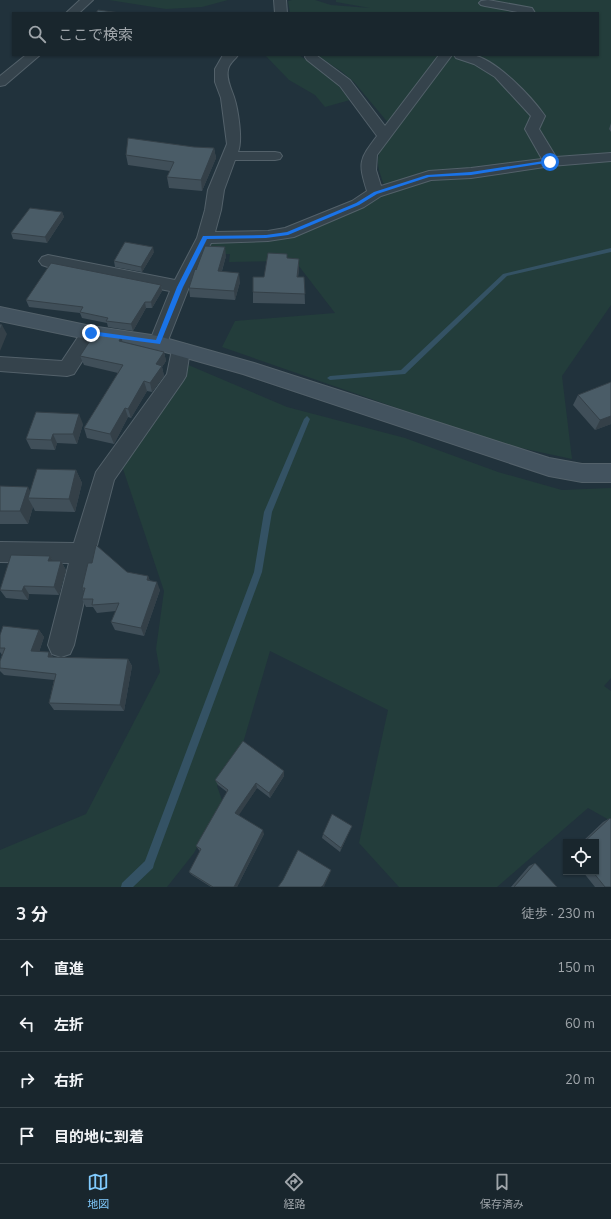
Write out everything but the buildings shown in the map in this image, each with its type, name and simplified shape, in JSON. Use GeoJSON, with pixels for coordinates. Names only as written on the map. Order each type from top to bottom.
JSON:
{"type":"FeatureCollection","features":[{"type":"Feature","properties":{"kind":"street"},"geometry":{"type":"LineString","coordinates":[[73,12],[87,0]]}},
{"type":"Feature","properties":{"kind":"street"},"geometry":{"type":"LineString","coordinates":[[280,0],[281,12]]}},
{"type":"Feature","properties":{"kind":"street"},"geometry":{"type":"LineString","coordinates":[[485,3],[528,10],[529,12]]}},
{"type":"Feature","properties":{"kind":"street"},"geometry":{"type":"LineString","coordinates":[[0,82],[33,56]]}},
{"type":"Feature","properties":{"kind":"street"},"geometry":{"type":"LineString","coordinates":[[158,343],[180,287],[205,238],[213,210],[216,190],[234,144],[228,98],[222,82],[221,69],[227,58],[230,56]]}},
{"type":"Feature","properties":{"kind":"street"},"geometry":{"type":"LineString","coordinates":[[309,56],[345,83],[384,135]]}},
{"type":"Feature","properties":{"kind":"street"},"geometry":{"type":"LineString","coordinates":[[375,193],[368,170],[370,155],[445,56]]}},
{"type":"Feature","properties":{"kind":"street"},"geometry":{"type":"LineString","coordinates":[[463,56],[479,61],[500,74],[538,116],[532,129],[551,162]]}},
{"type":"Feature","properties":{"kind":"street"},"geometry":{"type":"LineString","coordinates":[[229,156],[275,156]]}},
{"type":"Feature","properties":{"kind":"street"},"geometry":{"type":"LineString","coordinates":[[205,238],[266,236],[288,233],[358,204],[375,193],[429,176],[471,174],[551,162],[611,157]]}},
{"type":"Feature","properties":{"kind":"street"},"geometry":{"type":"LineString","coordinates":[[48,261],[180,287]]}},
{"type":"Feature","properties":{"kind":"street"},"geometry":{"type":"LineString","coordinates":[[0,314],[91,333],[158,343],[247,368],[550,467],[582,473],[611,473]]}},
{"type":"Feature","properties":{"kind":"street"},"geometry":{"type":"LineString","coordinates":[[0,364],[67,369],[91,333]]}},
{"type":"Feature","properties":{"kind":"street"},"geometry":{"type":"LineString","coordinates":[[61,645],[83,553],[104,478],[176,376],[181,350]]}},
{"type":"Feature","properties":{"kind":"street"},"geometry":{"type":"LineString","coordinates":[[0,552],[83,553]]}},
{"type":"Feature","properties":{"kind":"green space"},"geometry":{"type":"Polygon","coordinates":[[[109,0],[228,0],[202,7],[166,9],[109,0]]]}},
{"type":"Feature","properties":{"kind":"green space"},"geometry":{"type":"Polygon","coordinates":[[[315,0],[331,5],[370,8],[336,2],[336,0],[611,0],[611,305],[562,376],[572,459],[498,443],[222,347],[235,321],[335,313],[295,261],[229,262],[230,254],[202,254],[205,238],[286,233],[385,187],[379,169],[378,157],[380,151],[395,131],[354,82],[341,71],[318,56],[599,56],[599,12],[290,12],[288,1],[315,0]]]}},
{"type":"Feature","properties":{"kind":"green space"},"geometry":{"type":"Polygon","coordinates":[[[266,56],[300,56],[331,77],[350,100],[325,107],[315,95],[289,80],[266,56]]]}},
{"type":"Feature","properties":{"kind":"green space"},"geometry":{"type":"Polygon","coordinates":[[[179,361],[287,407],[405,438],[498,472],[562,490],[611,488],[611,678],[604,686],[611,691],[611,821],[588,808],[497,887],[399,887],[359,843],[388,710],[270,651],[243,743],[217,786],[222,800],[194,853],[167,887],[0,887],[0,850],[86,814],[160,672],[156,649],[164,591],[120,460],[179,361]]]}},
{"type":"Feature","properties":{"kind":"waterway"},"geometry":{"type":"LineString","coordinates":[[330,378],[403,372],[505,275],[611,250]]}},
{"type":"Feature","properties":{"kind":"waterway"},"geometry":{"type":"LineString","coordinates":[[126,887],[149,864],[258,572],[268,512],[307,419]]}},
{"type":"Feature","properties":{"kind":"route"},"geometry":{"type":"LineString","coordinates":[[91,333],[158,343],[180,287],[205,238],[266,236],[288,233],[358,204],[375,193],[429,176],[471,174],[550,162]]}}]}
